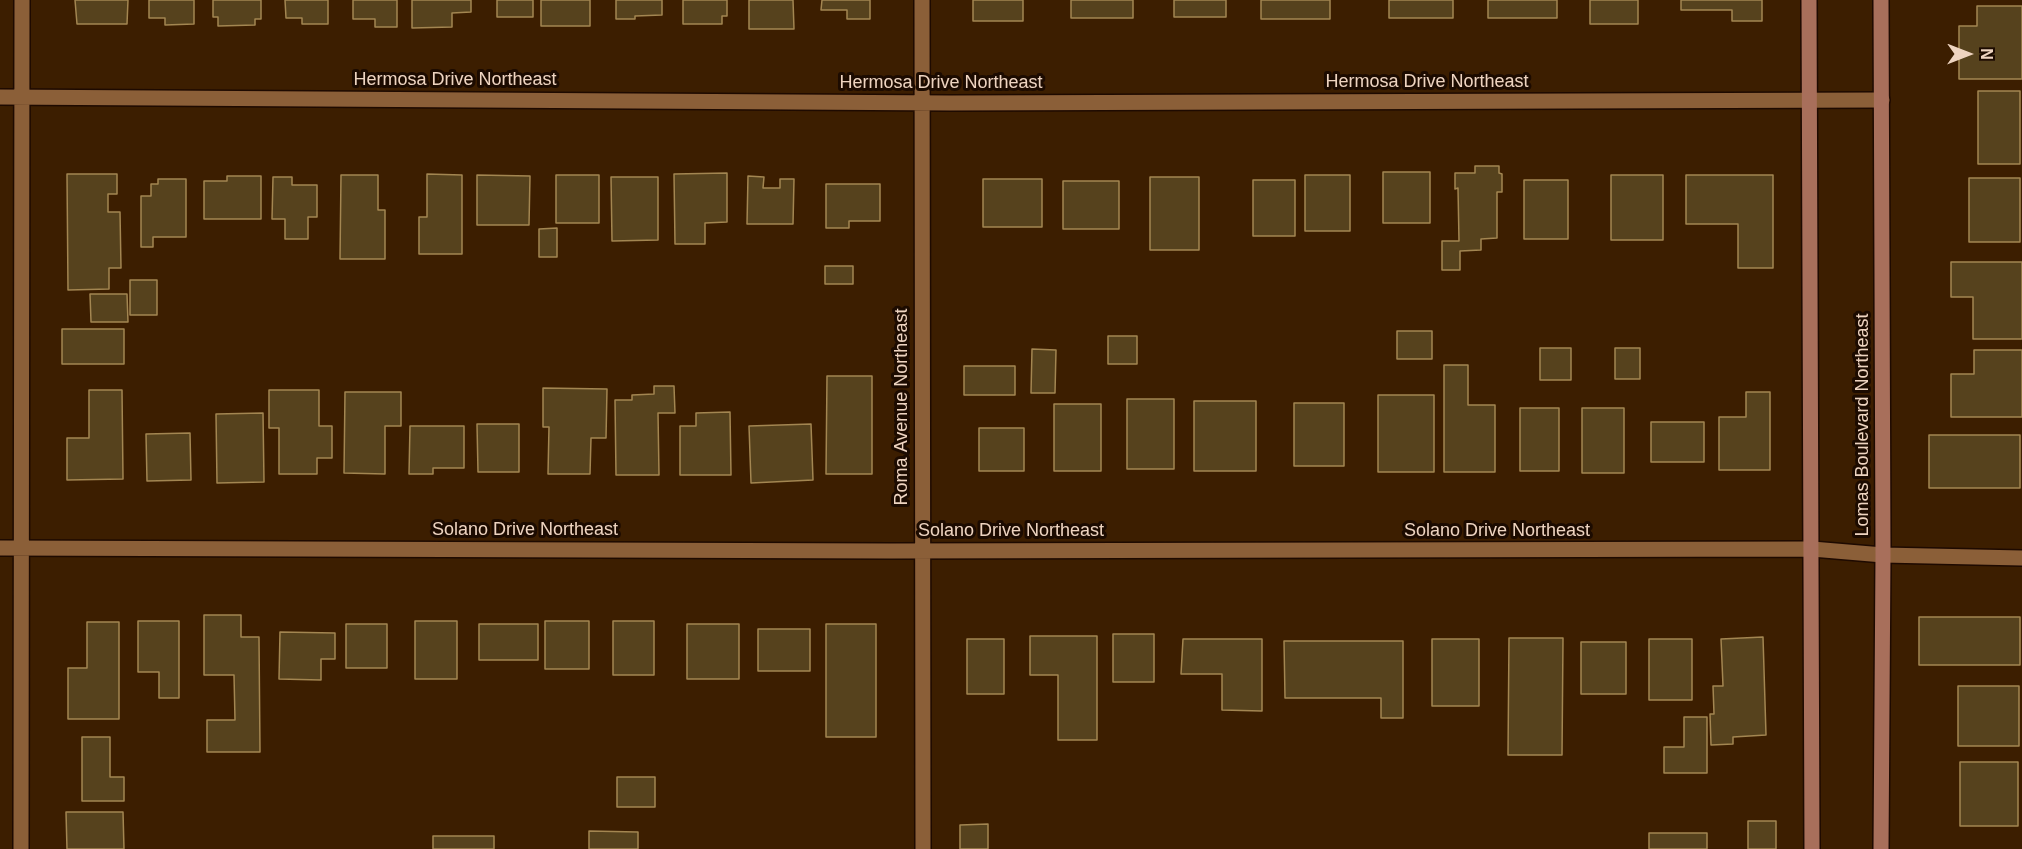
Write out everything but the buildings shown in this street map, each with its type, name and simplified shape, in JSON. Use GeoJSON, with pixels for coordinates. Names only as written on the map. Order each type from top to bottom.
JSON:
{"type":"FeatureCollection","features":[{"type":"Feature","properties":{"kind":"main road"},"geometry":{"type":"LineString","coordinates":[[1809,0],[1812,849]]}},
{"type":"Feature","properties":{"kind":"main road","name":"Lomas Boulevard Northeast"},"geometry":{"type":"LineString","coordinates":[[1881,0],[1883,555],[1881,849]]}},
{"type":"Feature","properties":{"kind":"street"},"geometry":{"type":"LineString","coordinates":[[21,849],[22,0]]}},
{"type":"Feature","properties":{"kind":"street","name":"Roma Avenue Northeast"},"geometry":{"type":"LineString","coordinates":[[922,0],[923,849]]}},
{"type":"Feature","properties":{"kind":"street","name":"Hermosa Drive Northeast"},"geometry":{"type":"LineString","coordinates":[[0,97],[922,102],[1882,100]]}},
{"type":"Feature","properties":{"kind":"street","name":"Solano Drive Northeast"},"geometry":{"type":"LineString","coordinates":[[0,548],[922,551],[1812,549],[1883,555],[2022,558]]}}]}
